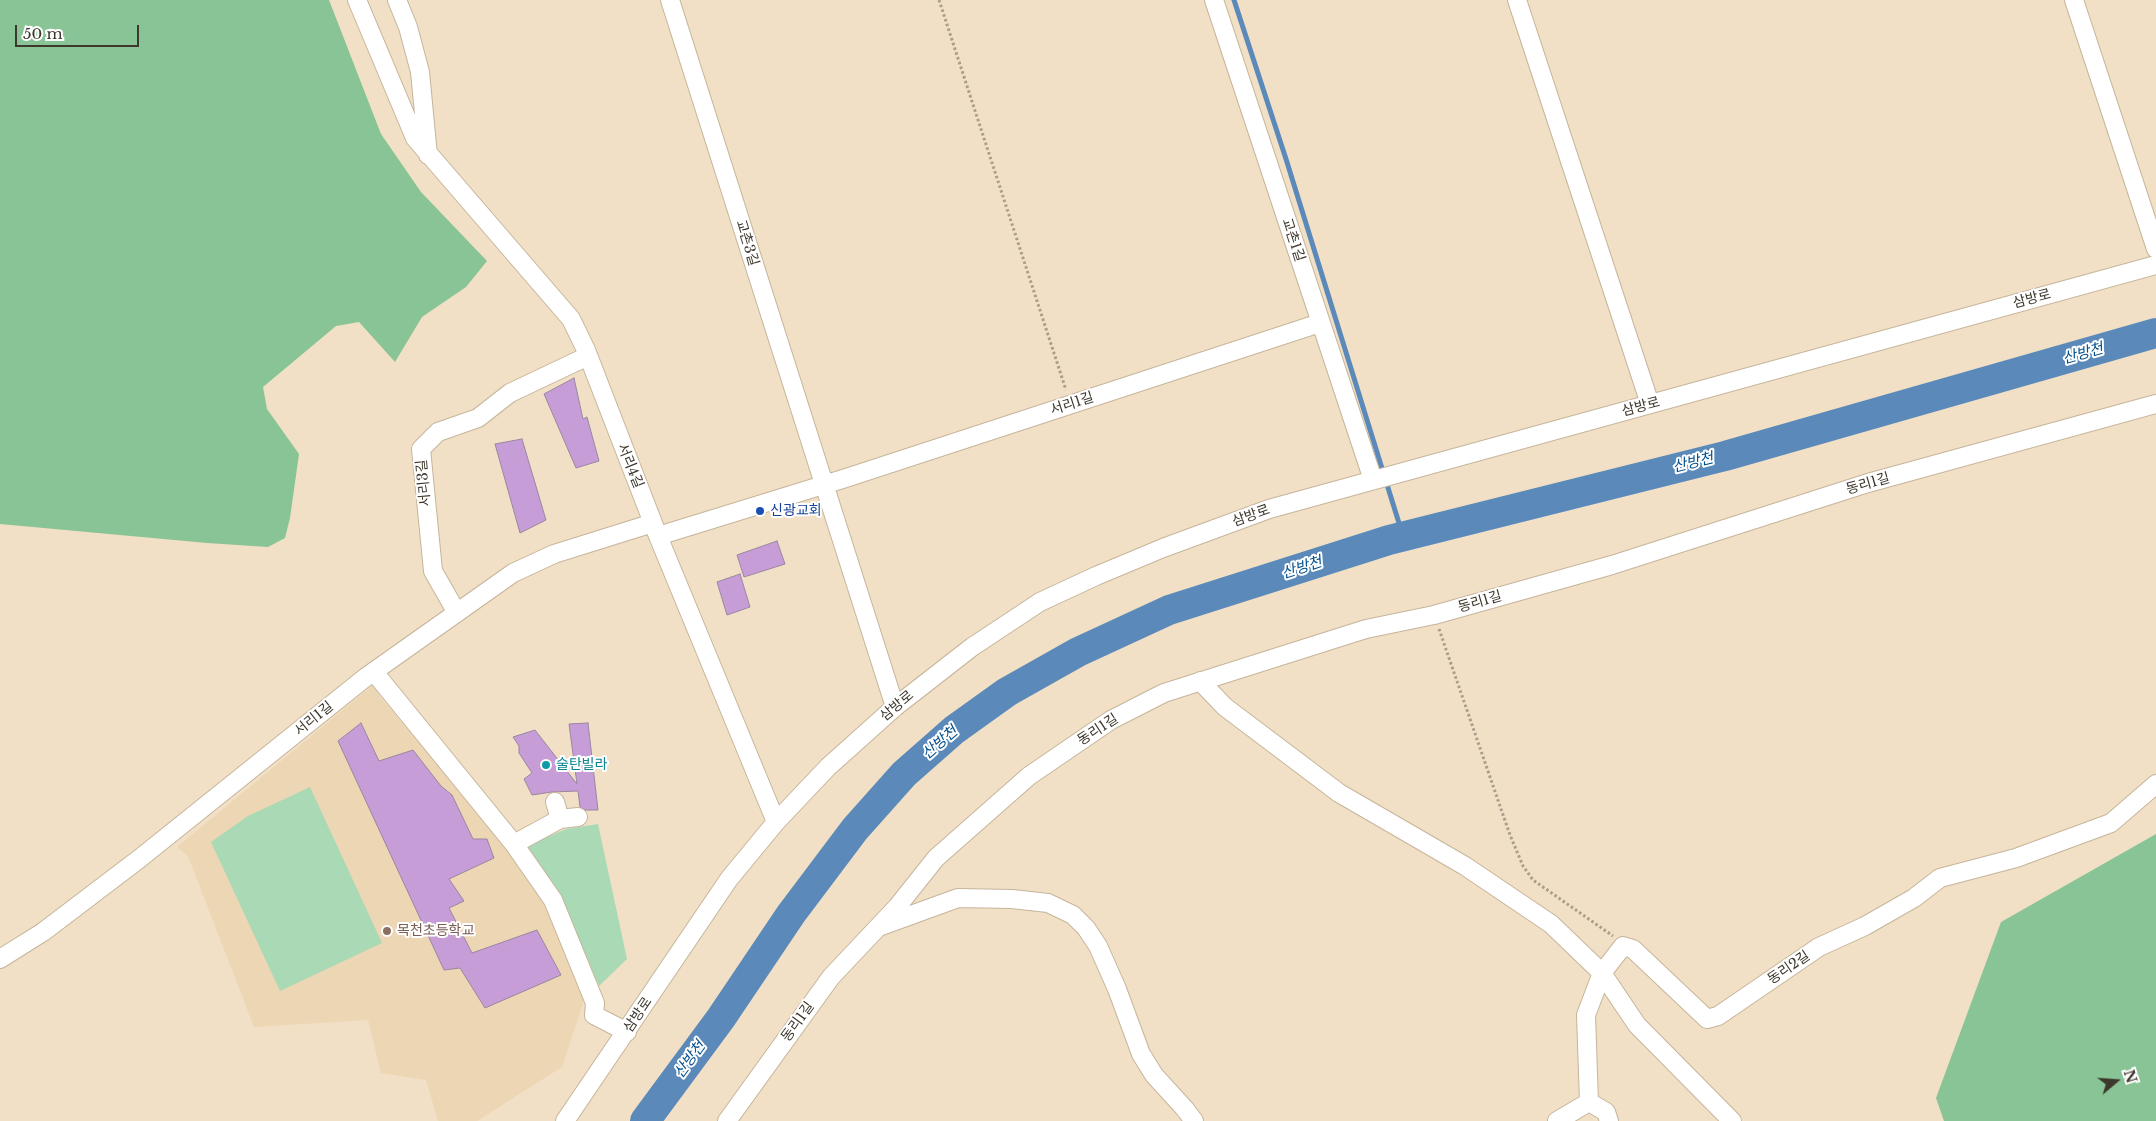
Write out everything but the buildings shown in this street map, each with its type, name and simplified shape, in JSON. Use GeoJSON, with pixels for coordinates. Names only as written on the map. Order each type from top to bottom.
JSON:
{"type":"FeatureCollection","features":[{"type":"Feature","properties":{"kind":"street","name":"서리4길"},"geometry":{"type":"LineString","coordinates":[[357,0],[404,114],[425,151],[571,319],[588,356],[656,529],[776,822]]}},
{"type":"Feature","properties":{"kind":"street"},"geometry":{"type":"LineString","coordinates":[[397,0],[408,27],[420,72],[425,151]]}},
{"type":"Feature","properties":{"kind":"street","name":"교촌3길"},"geometry":{"type":"LineString","coordinates":[[670,0],[824,485]]}},
{"type":"Feature","properties":{"kind":"street","name":"교촌1길"},"geometry":{"type":"LineString","coordinates":[[1214,0],[1373,479]]}},
{"type":"Feature","properties":{"kind":"street"},"geometry":{"type":"LineString","coordinates":[[1517,0],[1650,404]]}},
{"type":"Feature","properties":{"kind":"street"},"geometry":{"type":"LineString","coordinates":[[2074,0],[2156,249]]}},
{"type":"Feature","properties":{"kind":"street","name":"삼방로"},"geometry":{"type":"LineString","coordinates":[[565,1121],[729,879],[776,822],[828,767],[895,707],[972,647],[1040,602],[1171,545],[1269,509],[2156,265]]}},
{"type":"Feature","properties":{"kind":"street","name":"서리1길"},"geometry":{"type":"LineString","coordinates":[[0,959],[43,932],[139,859],[374,672],[513,573],[554,554],[824,485],[1320,323]]}},
{"type":"Feature","properties":{"kind":"street","name":"서리3길"},"geometry":{"type":"LineString","coordinates":[[458,613],[433,571],[421,449],[438,432],[478,418],[510,393],[588,356]]}},
{"type":"Feature","properties":{"kind":"street","name":"동리1길"},"geometry":{"type":"LineString","coordinates":[[727,1121],[831,977],[897,906],[936,858],[1029,776],[1111,720],[1164,693],[1366,629],[1434,615],[1612,565],[1868,483],[2156,404]]}},
{"type":"Feature","properties":{"kind":"street"},"geometry":{"type":"LineString","coordinates":[[824,485],[895,707]]}},
{"type":"Feature","properties":{"kind":"street"},"geometry":{"type":"LineString","coordinates":[[374,672],[514,844],[553,900],[594,1003],[594,1016],[627,1032]]}},
{"type":"Feature","properties":{"kind":"street"},"geometry":{"type":"LineString","coordinates":[[1200,681],[1225,707],[1339,793],[1465,866],[1551,924],[1602,973],[1637,1025],[1732,1121]]}},
{"type":"Feature","properties":{"kind":"street","name":"동리2길"},"geometry":{"type":"LineString","coordinates":[[1623,946],[1633,949],[1707,1020],[1718,1016],[1819,948],[1865,926],[1914,898],[1940,878],[2016,858],[2111,823],[2156,784]]}},
{"type":"Feature","properties":{"kind":"street"},"geometry":{"type":"LineString","coordinates":[[555,802],[560,819]]}},
{"type":"Feature","properties":{"kind":"street"},"geometry":{"type":"LineString","coordinates":[[514,844],[560,819],[578,817]]}},
{"type":"Feature","properties":{"kind":"street","name":"동리1길"},"geometry":{"type":"LineString","coordinates":[[876,928],[958,898],[1012,899],[1048,903],[1073,915],[1086,928],[1098,946],[1117,989],[1140,1054],[1154,1075],[1186,1109],[1194,1121]]}},
{"type":"Feature","properties":{"kind":"street"},"geometry":{"type":"LineString","coordinates":[[1589,1102],[1586,1015],[1602,973],[1623,946]]}},
{"type":"Feature","properties":{"kind":"street"},"geometry":{"type":"LineString","coordinates":[[1557,1121],[1589,1102]]}},
{"type":"Feature","properties":{"kind":"street"},"geometry":{"type":"LineString","coordinates":[[1589,1102],[1606,1112],[1609,1121]]}},
{"type":"Feature","properties":{"kind":"path"},"geometry":{"type":"LineString","coordinates":[[939,0],[1071,404]]}},
{"type":"Feature","properties":{"kind":"path"},"geometry":{"type":"LineString","coordinates":[[1434,615],[1510,836],[1523,866],[1533,880],[1611,933],[1623,946]]}},
{"type":"Feature","properties":{"kind":"shaded area","name":"목천초등학교"},"geometry":{"type":"Polygon","coordinates":[[[373,685],[380,697],[527,868],[586,994],[562,1067],[477,1121],[438,1121],[426,1080],[381,1073],[368,1020],[254,1027],[188,856],[177,847],[373,685]]]}},
{"type":"Feature","properties":{"kind":"green space"},"geometry":{"type":"Polygon","coordinates":[[[0,0],[329,0],[381,134],[421,192],[487,261],[466,287],[422,317],[395,362],[359,322],[336,326],[263,387],[267,409],[299,454],[290,518],[285,538],[268,547],[0,524],[0,0]]]}},
{"type":"Feature","properties":{"kind":"green space"},"geometry":{"type":"Polygon","coordinates":[[[310,787],[382,943],[280,991],[211,842],[248,816],[310,787]]]}},
{"type":"Feature","properties":{"kind":"green space"},"geometry":{"type":"Polygon","coordinates":[[[598,824],[627,959],[599,986],[560,895],[526,846],[566,829],[598,824]]]}},
{"type":"Feature","properties":{"kind":"green space"},"geometry":{"type":"Polygon","coordinates":[[[2156,834],[2156,1121],[1944,1121],[1936,1098],[2001,922],[2156,834]]]}},
{"type":"Feature","properties":{"kind":"waterway"},"geometry":{"type":"LineString","coordinates":[[1234,0],[1286,159],[1403,536]]}},
{"type":"Feature","properties":{"kind":"waterway","name":"산방천"},"geometry":{"type":"LineString","coordinates":[[645,1121],[721,1018],[791,914],[855,829],[904,774],[954,730],[1007,692],[1078,652],[1169,610],[1389,540],[1725,456],[2156,333]]}},
{"type":"Feature","properties":{"kind":"place","name":"신광교회"},"geometry":{"type":"Point","coordinates":[760,511]}},
{"type":"Feature","properties":{"kind":"place","name":"술탄빌라"},"geometry":{"type":"Point","coordinates":[546,765]}},
{"type":"Feature","properties":{"kind":"place","name":"목천초등학교"},"geometry":{"type":"Point","coordinates":[387,931]}}]}
